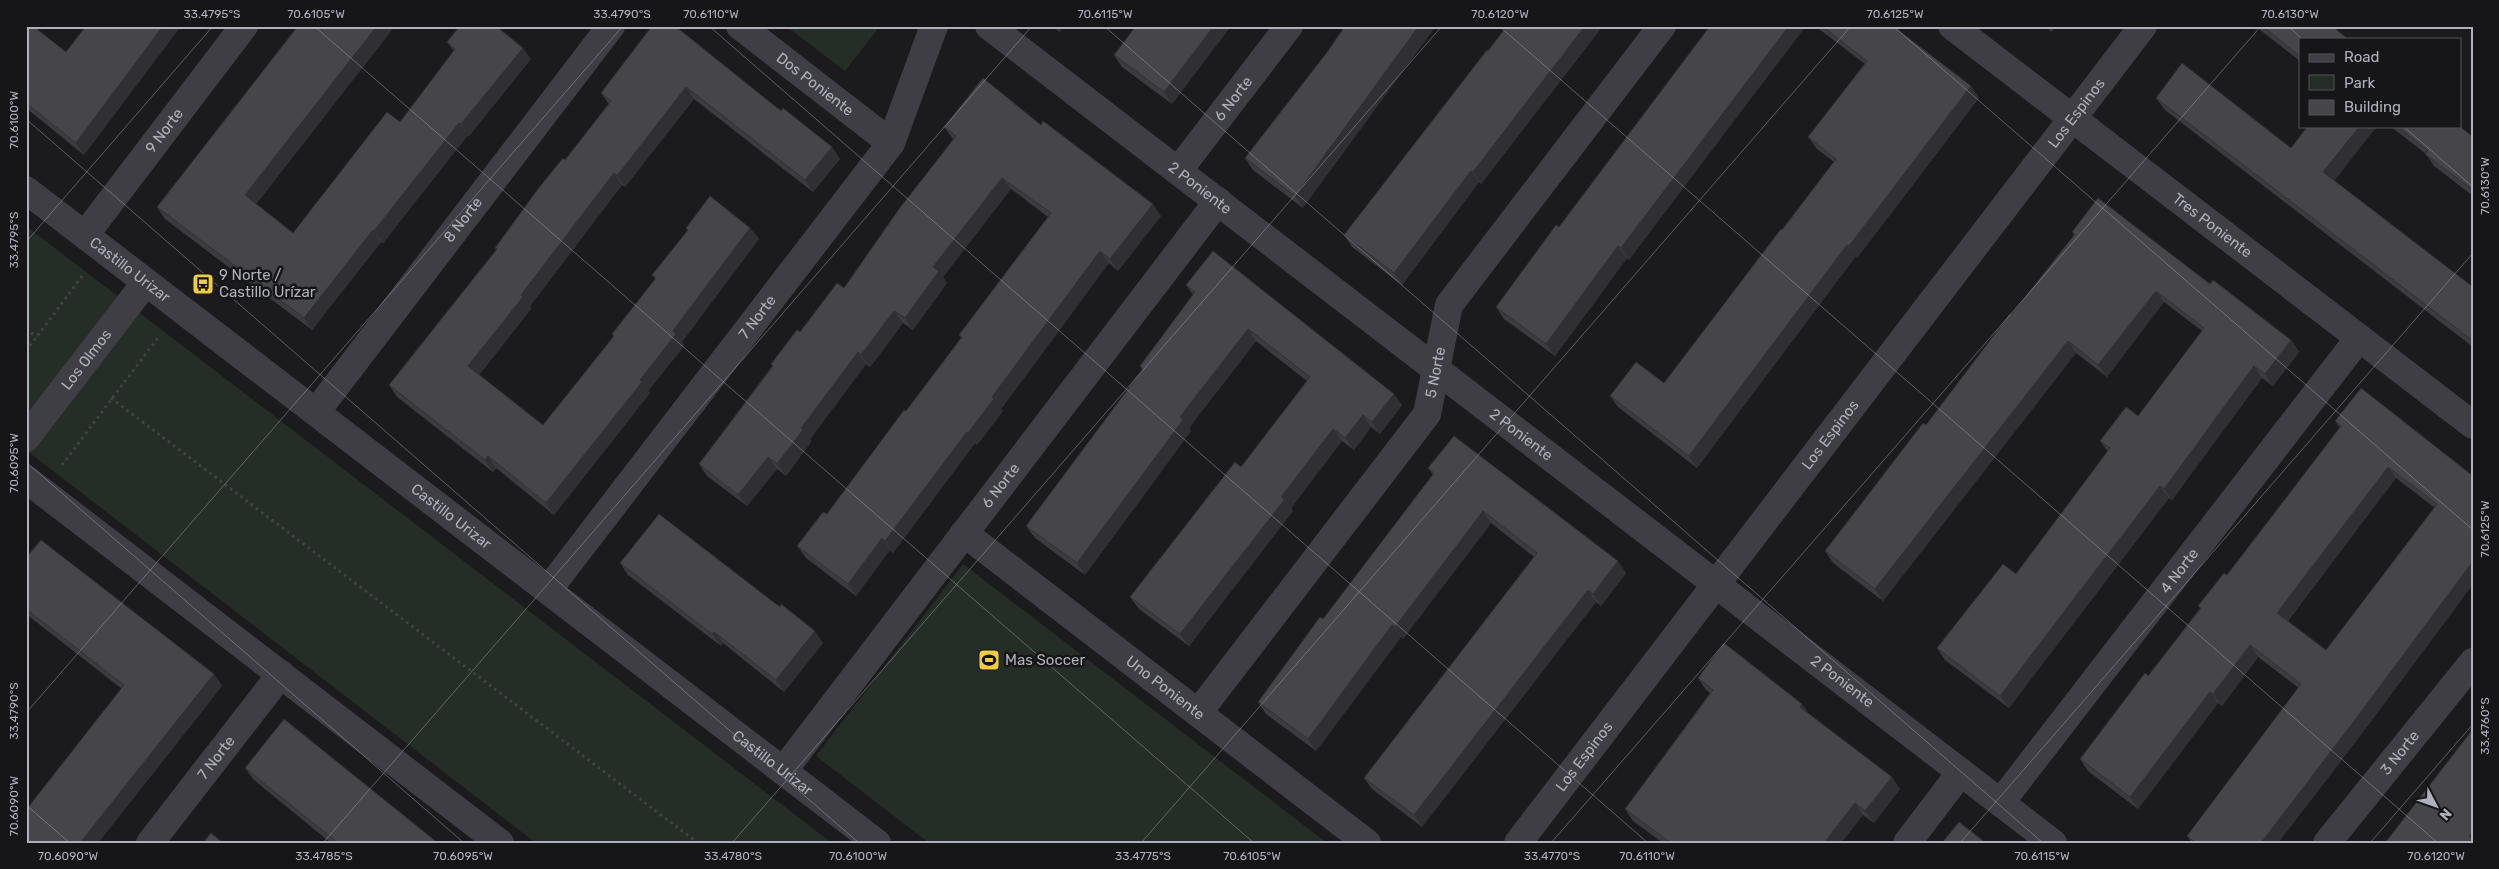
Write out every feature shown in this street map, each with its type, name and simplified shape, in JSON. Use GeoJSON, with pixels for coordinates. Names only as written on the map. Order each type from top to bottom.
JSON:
{"type":"FeatureCollection","features":[{"type":"Feature","properties":{"kind":"street","name":"9 Norte"},"geometry":{"type":"LineString","coordinates":[[94,242],[244,26]]}},
{"type":"Feature","properties":{"kind":"street","name":"8 Norte"},"geometry":{"type":"LineString","coordinates":[[316,412],[611,26]]}},
{"type":"Feature","properties":{"kind":"street","name":"Dos Poniente"},"geometry":{"type":"LineString","coordinates":[[740,26],[891,143]]}},
{"type":"Feature","properties":{"kind":"street","name":"7 Norte"},"geometry":{"type":"LineString","coordinates":[[548,590],[891,143],[934,26]]}},
{"type":"Feature","properties":{"kind":"street","name":"2 Poniente"},"geometry":{"type":"LineString","coordinates":[[989,26],[2053,843]]}},
{"type":"Feature","properties":{"kind":"street","name":"6 Norte"},"geometry":{"type":"LineString","coordinates":[[1178,171],[1289,26]]}},
{"type":"Feature","properties":{"kind":"street","name":"5 Norte"},"geometry":{"type":"LineString","coordinates":[[1198,714],[1427,414],[1449,305],[1662,26]]}},
{"type":"Feature","properties":{"kind":"street","name":"Tres Poniente"},"geometry":{"type":"LineString","coordinates":[[1952,26],[2473,425]]}},
{"type":"Feature","properties":{"kind":"street","name":"Los Espinos"},"geometry":{"type":"LineString","coordinates":[[1518,843],[2143,26]]}},
{"type":"Feature","properties":{"kind":"street","name":"Castillo Urizar"},"geometry":{"type":"LineString","coordinates":[[26,190],[877,843]]}},
{"type":"Feature","properties":{"kind":"street","name":"6 Norte"},"geometry":{"type":"LineString","coordinates":[[783,771],[1218,201]]}},
{"type":"Feature","properties":{"kind":"street","name":"Los Olmos"},"geometry":{"type":"LineString","coordinates":[[26,438],[146,282]]}},
{"type":"Feature","properties":{"kind":"street","name":"4 Norte"},"geometry":{"type":"LineString","coordinates":[[2000,802],[2359,338]]}},
{"type":"Feature","properties":{"kind":"street"},"geometry":{"type":"LineString","coordinates":[[34,485],[500,843]]}},
{"type":"Feature","properties":{"kind":"street","name":"Uno Poniente"},"geometry":{"type":"LineString","coordinates":[[964,533],[1366,843]]}},
{"type":"Feature","properties":{"kind":"street","name":"3 Norte"},"geometry":{"type":"LineString","coordinates":[[2327,843],[2473,662]]}},
{"type":"Feature","properties":{"kind":"street","name":"7 Norte"},"geometry":{"type":"LineString","coordinates":[[150,843],[281,674]]}},
{"type":"Feature","properties":{"kind":"street"},"geometry":{"type":"LineString","coordinates":[[1907,843],[1961,772]]}},
{"type":"Feature","properties":{"kind":"path"},"geometry":{"type":"LineString","coordinates":[[26,351],[94,242]]}},
{"type":"Feature","properties":{"kind":"path"},"geometry":{"type":"LineString","coordinates":[[34,485],[111,398],[181,309]]}},
{"type":"Feature","properties":{"kind":"path"},"geometry":{"type":"LineString","coordinates":[[26,329],[36,337]]}},
{"type":"Feature","properties":{"kind":"path"},"geometry":{"type":"LineString","coordinates":[[111,398],[698,843]]}},
{"type":"Feature","properties":{"kind":"green space"},"geometry":{"type":"Polygon","coordinates":[[[786,26],[880,26],[845,71],[786,26]]]}},
{"type":"Feature","properties":{"kind":"green space"},"geometry":{"type":"Polygon","coordinates":[[[26,226],[832,843],[536,843],[26,450],[26,226]]]}},
{"type":"Feature","properties":{"kind":"green space","name":"Mas Soccer"},"geometry":{"type":"Polygon","coordinates":[[[963,564],[1327,843],[929,843],[816,756],[963,564]]]}},
{"type":"Feature","properties":{"kind":"building"},"geometry":{"type":"Polygon","coordinates":[[[26,26],[33,26],[66,52],[86,26],[163,26],[76,143],[26,103],[26,26]]]}},
{"type":"Feature","properties":{"kind":"building"},"geometry":{"type":"Polygon","coordinates":[[[298,26],[377,26],[245,195],[293,233],[387,112],[400,122],[455,49],[447,42],[460,26],[496,26],[523,48],[461,124],[459,123],[304,318],[157,207],[298,26]]]}},
{"type":"Feature","properties":{"kind":"building"},"geometry":{"type":"Polygon","coordinates":[[[652,26],[675,26],[781,111],[783,108],[832,147],[805,180],[686,87],[617,176],[614,173],[521,295],[523,297],[468,366],[543,425],[614,336],[612,334],[656,278],[652,275],[688,230],[686,228],[710,196],[750,228],[673,331],[676,334],[640,380],[642,382],[546,503],[488,456],[485,460],[389,385],[497,249],[495,248],[538,189],[563,158],[565,160],[611,101],[601,93],[652,26]]]}},
{"type":"Feature","properties":{"kind":"building"},"geometry":{"type":"Polygon","coordinates":[[[1136,26],[1214,26],[1164,92],[1114,55],[1136,26]]]}},
{"type":"Feature","properties":{"kind":"building"},"geometry":{"type":"Polygon","coordinates":[[[1345,26],[1419,26],[1295,196],[1245,158],[1328,51],[1345,26]]]}},
{"type":"Feature","properties":{"kind":"building"},"geometry":{"type":"Polygon","coordinates":[[[1507,26],[1585,26],[1394,273],[1344,235],[1507,26]]]}},
{"type":"Feature","properties":{"kind":"building"},"geometry":{"type":"Polygon","coordinates":[[[1710,26],[1789,26],[1621,248],[1618,246],[1546,344],[1496,307],[1556,225],[1559,227],[1710,26]]]}},
{"type":"Feature","properties":{"kind":"building"},"geometry":{"type":"Polygon","coordinates":[[[1822,26],[1893,26],[1971,86],[1849,246],[1847,245],[1689,456],[1610,396],[1636,362],[1664,383],[1836,159],[1808,137],[1867,61],[1822,26]]]}},
{"type":"Feature","properties":{"kind":"building"},"geometry":{"type":"Polygon","coordinates":[[[2262,26],[2332,26],[2347,38],[2299,38],[2299,55],[2262,26]]]}},
{"type":"Feature","properties":{"kind":"building"},"geometry":{"type":"Polygon","coordinates":[[[2182,63],[2291,148],[2306,128],[2358,128],[2323,172],[2473,287],[2473,341],[2156,98],[2182,63]]]}},
{"type":"Feature","properties":{"kind":"building"},"geometry":{"type":"Polygon","coordinates":[[[983,78],[1041,125],[1043,121],[1153,204],[1110,259],[1100,251],[992,397],[994,399],[885,541],[882,538],[848,584],[797,546],[823,512],[827,514],[904,410],[906,411],[962,337],[959,335],[1051,213],[1002,178],[933,267],[939,271],[905,318],[894,311],[861,355],[858,352],[801,428],[803,430],[777,464],[768,457],[738,495],[699,464],[773,366],[771,364],[797,330],[800,332],[837,283],[844,288],[899,209],[956,136],[944,127],[983,78]]]}},
{"type":"Feature","properties":{"kind":"building"},"geometry":{"type":"Polygon","coordinates":[[[2399,128],[2462,128],[2473,137],[2473,190],[2425,154],[2428,151],[2399,128]]]}},
{"type":"Feature","properties":{"kind":"building"},"geometry":{"type":"Polygon","coordinates":[[[2098,198],[2210,284],[2213,280],[2291,340],[2265,374],[2254,366],[2164,489],[2160,486],[2000,696],[1937,648],[2003,564],[2016,574],[2110,448],[2100,441],[2126,407],[2138,416],[2204,328],[2156,291],[2098,365],[2068,341],[1875,589],[1825,551],[1923,423],[1926,425],[2010,314],[2075,234],[2072,232],[2098,198]]]}},
{"type":"Feature","properties":{"kind":"building"},"geometry":{"type":"Polygon","coordinates":[[[1213,251],[1394,394],[1372,422],[1363,415],[1345,438],[1333,429],[1281,497],[1285,499],[1180,634],[1130,597],[1235,462],[1241,467],[1310,377],[1248,329],[1180,417],[1183,420],[1077,563],[1026,526],[1143,369],[1140,366],[1195,292],[1186,285],[1213,251]]]}},
{"type":"Feature","properties":{"kind":"building"},"geometry":{"type":"Polygon","coordinates":[[[2361,388],[2473,476],[2473,561],[2261,843],[2196,843],[2187,836],[2301,684],[2250,645],[2213,694],[2210,692],[2130,797],[2080,759],[2145,673],[2148,676],[2201,608],[2198,606],[2224,573],[2227,575],[2341,426],[2335,421],[2361,388]],[[2388,467],[2277,613],[2326,650],[2437,504],[2388,467]]]}},
{"type":"Feature","properties":{"kind":"building"},"geometry":{"type":"Polygon","coordinates":[[[1454,436],[1618,561],[1593,594],[1588,590],[1414,815],[1364,778],[1537,553],[1483,511],[1395,627],[1392,625],[1308,739],[1258,702],[1320,617],[1323,619],[1434,473],[1428,468],[1454,436]]]}},
{"type":"Feature","properties":{"kind":"building"},"geometry":{"type":"Polygon","coordinates":[[[659,514],[780,607],[781,604],[815,631],[776,680],[714,632],[712,634],[620,563],[659,514]]]}},
{"type":"Feature","properties":{"kind":"building"},"geometry":{"type":"Polygon","coordinates":[[[41,540],[214,674],[80,843],[26,843],[26,810],[124,685],[26,609],[26,558],[41,540]]]}},
{"type":"Feature","properties":{"kind":"building"},"geometry":{"type":"Polygon","coordinates":[[[1724,643],[1802,704],[1800,707],[1892,777],[1865,811],[1855,803],[1824,843],[1671,843],[1625,809],[1713,690],[1698,678],[1724,643]]]}},
{"type":"Feature","properties":{"kind":"building"},"geometry":{"type":"Polygon","coordinates":[[[284,719],[438,843],[338,843],[245,768],[284,719]]]}},
{"type":"Feature","properties":{"kind":"building"},"geometry":{"type":"Polygon","coordinates":[[[2473,729],[2473,832],[2469,836],[2473,839],[2473,843],[2385,843],[2473,729]]]}},
{"type":"Feature","properties":{"kind":"building"},"geometry":{"type":"Polygon","coordinates":[[[1959,822],[1986,843],[1942,843],[1959,822]]]}},
{"type":"Feature","properties":{"kind":"building"},"geometry":{"type":"Polygon","coordinates":[[[211,833],[223,843],[203,843],[211,833]]]}},
{"type":"Feature","properties":{"kind":"place","name":"9 Norte / Castillo Urízar"},"geometry":{"type":"Point","coordinates":[203,284]}},
{"type":"Feature","properties":{"kind":"place","name":"Mas Soccer"},"geometry":{"type":"Point","coordinates":[989,660]}}]}
